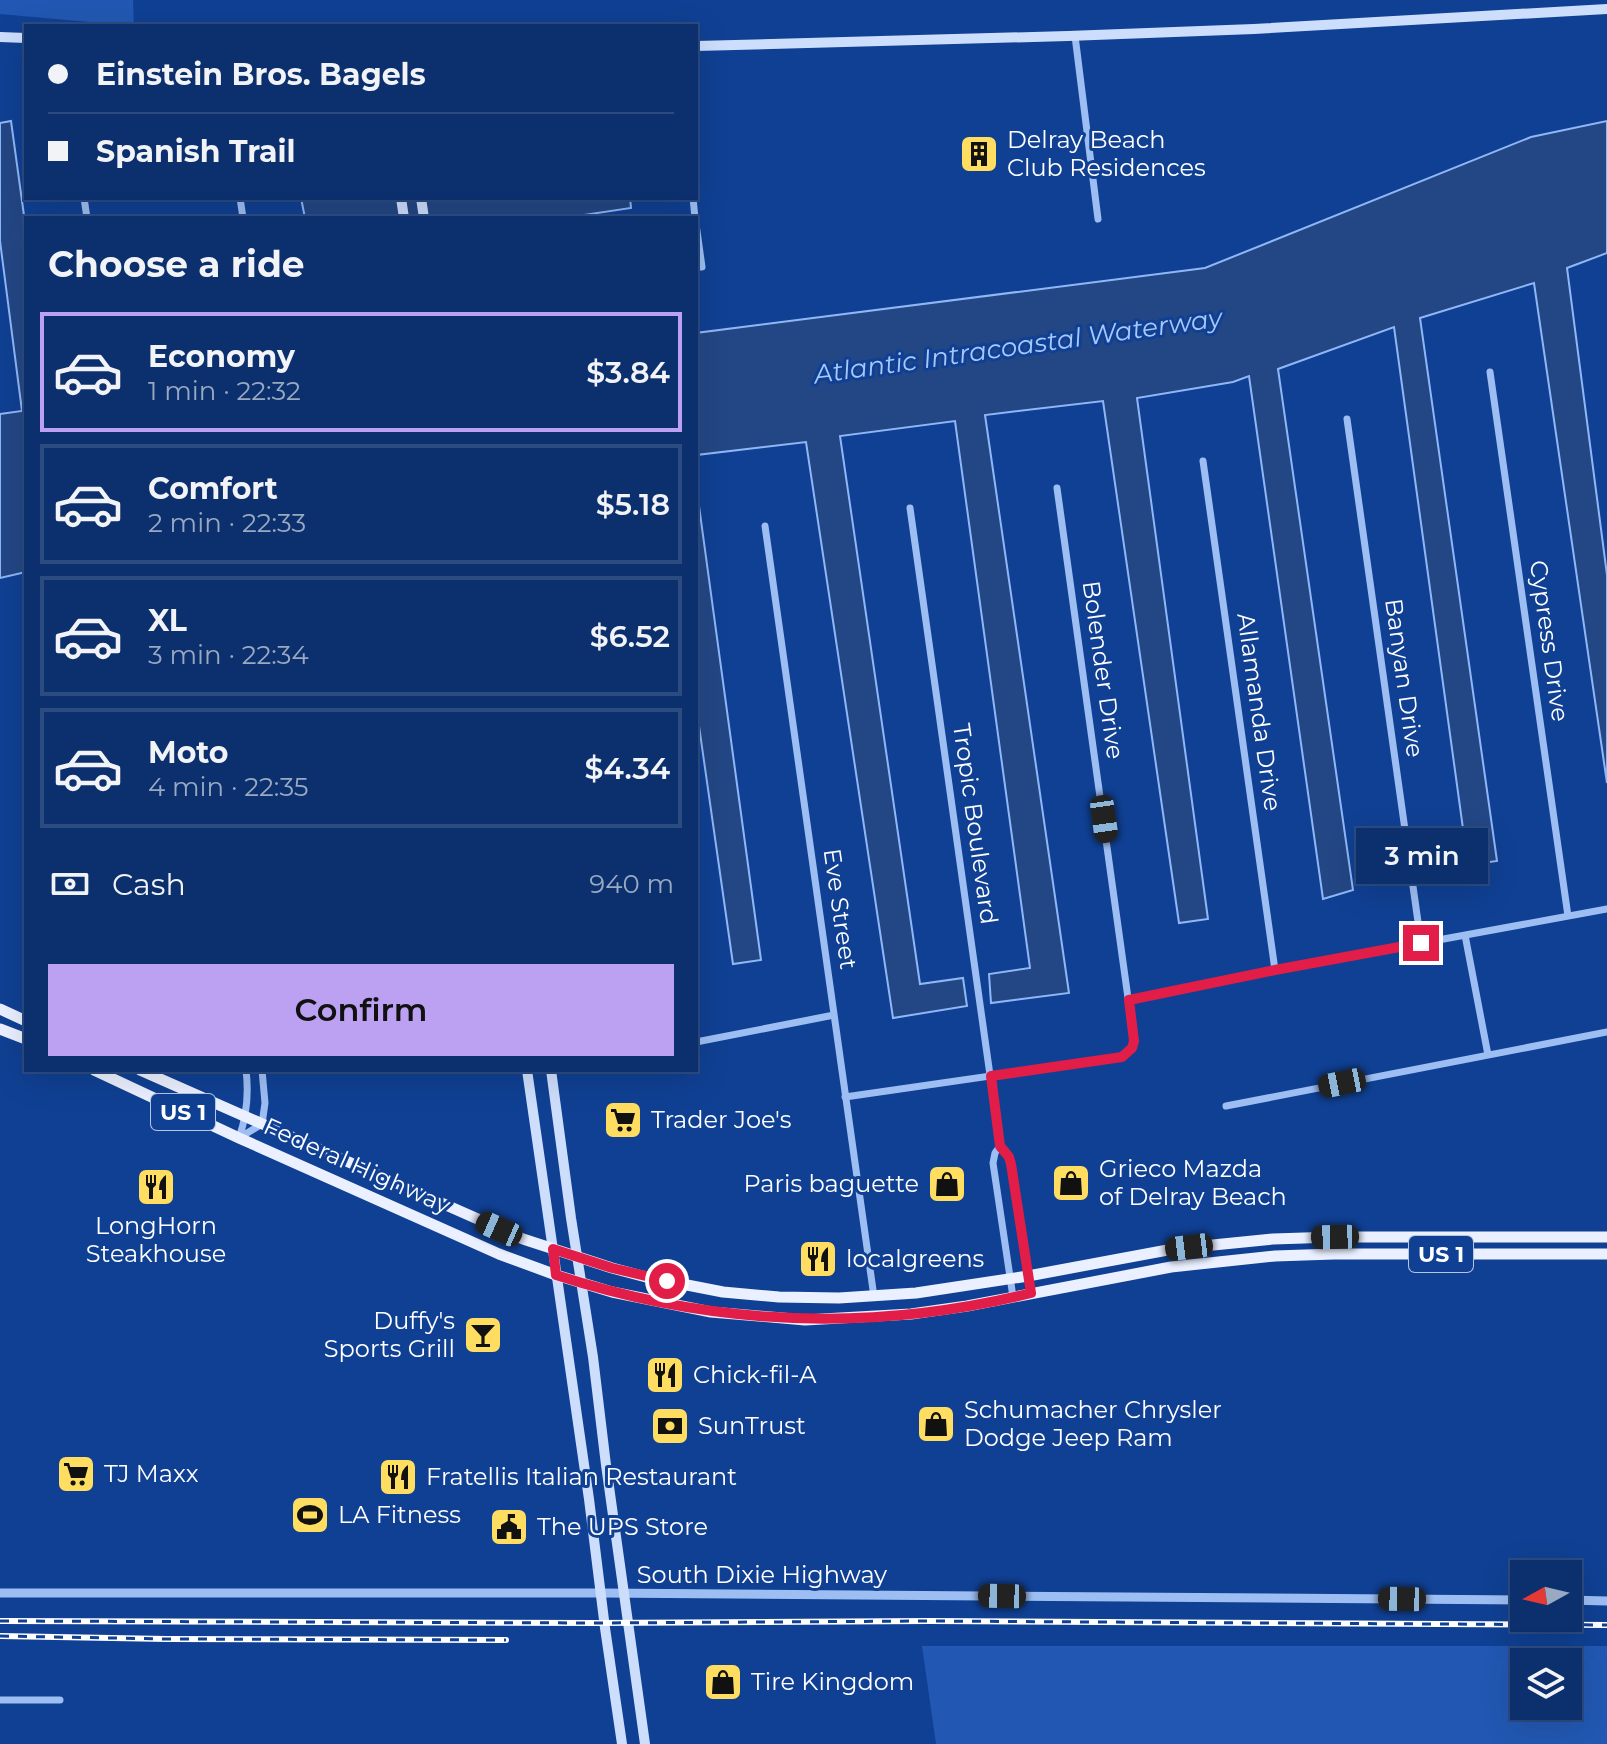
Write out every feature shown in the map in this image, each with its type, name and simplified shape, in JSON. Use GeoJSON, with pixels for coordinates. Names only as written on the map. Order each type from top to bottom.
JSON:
{"type":"FeatureCollection","features":[{"type":"Feature","properties":{"kind":"main road"},"geometry":{"type":"LineString","coordinates":[[698,46],[1075,36],[1607,9]]}},
{"type":"Feature","properties":{"kind":"main road"},"geometry":{"type":"LineString","coordinates":[[0,37],[24,38]]}},
{"type":"Feature","properties":{"kind":"main road"},"geometry":{"type":"LineString","coordinates":[[0,1009],[22,1019]]}},
{"type":"Feature","properties":{"kind":"main road"},"geometry":{"type":"LineString","coordinates":[[0,1023],[22,1019]]}},
{"type":"Feature","properties":{"kind":"main road"},"geometry":{"type":"LineString","coordinates":[[0,1029],[24,1038]]}},
{"type":"Feature","properties":{"kind":"main road","name":"Federal Highway"},"geometry":{"type":"LineString","coordinates":[[98,1072],[499,1254],[582,1283],[699,1310],[805,1320],[911,1314],[1228,1260],[1334,1254],[1607,1254]]}},
{"type":"Feature","properties":{"kind":"main road","name":"Federal Highway"},"geometry":{"type":"LineString","coordinates":[[145,1072],[523,1239],[646,1277],[716,1291],[808,1298],[874,1297],[1010,1279],[1173,1249],[1243,1242],[1335,1237],[1607,1237]]}},
{"type":"Feature","properties":{"kind":"main road"},"geometry":{"type":"LineString","coordinates":[[527,1072],[622,1744]]}},
{"type":"Feature","properties":{"kind":"main road"},"geometry":{"type":"LineString","coordinates":[[551,1072],[645,1744]]}},
{"type":"Feature","properties":{"kind":"main road"},"geometry":{"type":"LineString","coordinates":[[1228,1260],[1243,1242]]}},
{"type":"Feature","properties":{"kind":"main road"},"geometry":{"type":"LineString","coordinates":[[581,1445],[596,1461],[606,1465]]}},
{"type":"Feature","properties":{"kind":"street"},"geometry":{"type":"LineString","coordinates":[[1075,36],[1098,219]]}},
{"type":"Feature","properties":{"kind":"street"},"geometry":{"type":"LineString","coordinates":[[698,236],[702,267],[698,267]]}},
{"type":"Feature","properties":{"kind":"street","name":"Cypress Drive"},"geometry":{"type":"LineString","coordinates":[[1490,372],[1568,916]]}},
{"type":"Feature","properties":{"kind":"street","name":"Banyan Drive"},"geometry":{"type":"LineString","coordinates":[[1347,419],[1421,943]]}},
{"type":"Feature","properties":{"kind":"street","name":"Allamanda Drive"},"geometry":{"type":"LineString","coordinates":[[1203,461],[1275,970]]}},
{"type":"Feature","properties":{"kind":"street","name":"Bolender Drive"},"geometry":{"type":"LineString","coordinates":[[845,1097],[1122,1057],[1132,1048],[1134,1041],[1129,1000],[1057,488]]}},
{"type":"Feature","properties":{"kind":"street","name":"Tropic Boulevard"},"geometry":{"type":"LineString","coordinates":[[910,508],[1000,1146],[1011,1164],[1031,1293]]}},
{"type":"Feature","properties":{"kind":"street","name":"Eve Street"},"geometry":{"type":"LineString","coordinates":[[765,526],[874,1297]]}},
{"type":"Feature","properties":{"kind":"street"},"geometry":{"type":"LineString","coordinates":[[1129,1000],[1607,909]]}},
{"type":"Feature","properties":{"kind":"street"},"geometry":{"type":"LineString","coordinates":[[1465,935],[1488,1055]]}},
{"type":"Feature","properties":{"kind":"street"},"geometry":{"type":"LineString","coordinates":[[698,1042],[834,1015]]}},
{"type":"Feature","properties":{"kind":"street"},"geometry":{"type":"LineString","coordinates":[[1226,1106],[1607,1032]]}},
{"type":"Feature","properties":{"kind":"street"},"geometry":{"type":"LineString","coordinates":[[239,1138],[246,1117],[246,1072]]}},
{"type":"Feature","properties":{"kind":"street"},"geometry":{"type":"LineString","coordinates":[[239,1138],[262,1124],[265,1103],[262,1072]]}},
{"type":"Feature","properties":{"kind":"street","name":"Tropic Boulevard"},"geometry":{"type":"LineString","coordinates":[[1000,1146],[993,1163],[1013,1297]]}},
{"type":"Feature","properties":{"kind":"street","name":"South Dixie Highway"},"geometry":{"type":"LineString","coordinates":[[0,1593],[602,1593],[1510,1600]]}},
{"type":"Feature","properties":{"kind":"street"},"geometry":{"type":"LineString","coordinates":[[1582,1600],[1607,1601]]}},
{"type":"Feature","properties":{"kind":"street"},"geometry":{"type":"LineString","coordinates":[[0,1700],[60,1700]]}},
{"type":"Feature","properties":{"kind":"shaded area"},"geometry":{"type":"Polygon","coordinates":[[[0,0],[133,0],[134,24],[112,24],[0,14],[0,0]]]}},
{"type":"Feature","properties":{"kind":"shaded area"},"geometry":{"type":"Polygon","coordinates":[[[922,1646],[1607,1646],[1607,1744],[936,1744],[922,1646]]]}},
{"type":"Feature","properties":{"kind":"water"},"geometry":{"type":"Polygon","coordinates":[[[11,121],[24,216],[24,572],[0,578],[0,414],[22,411],[0,241],[0,123],[11,121]]]}},
{"type":"Feature","properties":{"kind":"water","name":"Atlantic Intracoastal Waterway"},"geometry":{"type":"Polygon","coordinates":[[[1607,121],[1607,253],[1567,268],[1607,575],[1607,783],[1534,283],[1420,318],[1497,861],[1468,865],[1394,327],[1278,369],[1353,890],[1323,899],[1249,376],[1233,382],[1137,398],[1208,919],[1179,923],[1103,401],[985,415],[1069,993],[991,1003],[989,974],[1030,968],[955,421],[840,436],[920,984],[963,978],[967,1006],[893,1018],[806,442],[698,455],[698,333],[1205,268],[1531,137],[1607,121]]]}},
{"type":"Feature","properties":{"kind":"water"},"geometry":{"type":"Polygon","coordinates":[[[301,200],[630,200],[631,208],[577,216],[305,216],[301,200]]]}},
{"type":"Feature","properties":{"kind":"water"},"geometry":{"type":"Polygon","coordinates":[[[698,499],[761,960],[733,964],[698,719],[698,499]]]}},
{"type":"Feature","properties":{"kind":"railway"},"geometry":{"type":"LineString","coordinates":[[0,1621],[1607,1625]]}},
{"type":"Feature","properties":{"kind":"railway"},"geometry":{"type":"LineString","coordinates":[[0,1636],[506,1640]]}},
{"type":"Feature","properties":{"kind":"place","name":"Delray Beach Club Residences"},"geometry":{"type":"Point","coordinates":[979,154]}},
{"type":"Feature","properties":{"kind":"place","name":"Trader Joe's"},"geometry":{"type":"Point","coordinates":[623,1120]}},
{"type":"Feature","properties":{"kind":"place","name":"Grieco Mazda of Delray Beach"},"geometry":{"type":"Point","coordinates":[1071,1183]}},
{"type":"Feature","properties":{"kind":"place","name":"Paris baguette"},"geometry":{"type":"Point","coordinates":[947,1184]}},
{"type":"Feature","properties":{"kind":"place","name":"LongHorn Steakhouse"},"geometry":{"type":"Point","coordinates":[156,1187]}},
{"type":"Feature","properties":{"kind":"place","name":"localgreens"},"geometry":{"type":"Point","coordinates":[818,1259]}},
{"type":"Feature","properties":{"kind":"place","name":"Duffy's Sports Grill"},"geometry":{"type":"Point","coordinates":[483,1335]}},
{"type":"Feature","properties":{"kind":"place","name":"Chick-fil-A"},"geometry":{"type":"Point","coordinates":[665,1375]}},
{"type":"Feature","properties":{"kind":"place","name":"Schumacher Chrysler Dodge Jeep Ram"},"geometry":{"type":"Point","coordinates":[936,1424]}},
{"type":"Feature","properties":{"kind":"place","name":"SunTrust"},"geometry":{"type":"Point","coordinates":[670,1426]}},
{"type":"Feature","properties":{"kind":"place","name":"TJ Maxx"},"geometry":{"type":"Point","coordinates":[76,1474]}},
{"type":"Feature","properties":{"kind":"place","name":"Fratellis Italian Restaurant"},"geometry":{"type":"Point","coordinates":[398,1477]}},
{"type":"Feature","properties":{"kind":"place","name":"LA Fitness"},"geometry":{"type":"Point","coordinates":[310,1515]}},
{"type":"Feature","properties":{"kind":"place","name":"The UPS Store"},"geometry":{"type":"Point","coordinates":[509,1527]}},
{"type":"Feature","properties":{"kind":"place","name":"Tire Kingdom"},"geometry":{"type":"Point","coordinates":[723,1682]}},
{"type":"Feature","properties":{"kind":"route"},"geometry":{"type":"LineString","coordinates":[[667,1281],[553,1249],[556,1275],[612,1292],[676,1306],[771,1318],[843,1319],[911,1314],[1031,1293],[1011,1164],[1000,1146],[991,1076],[1122,1057],[1132,1048],[1134,1041],[1129,1000],[1421,943]]}}]}
